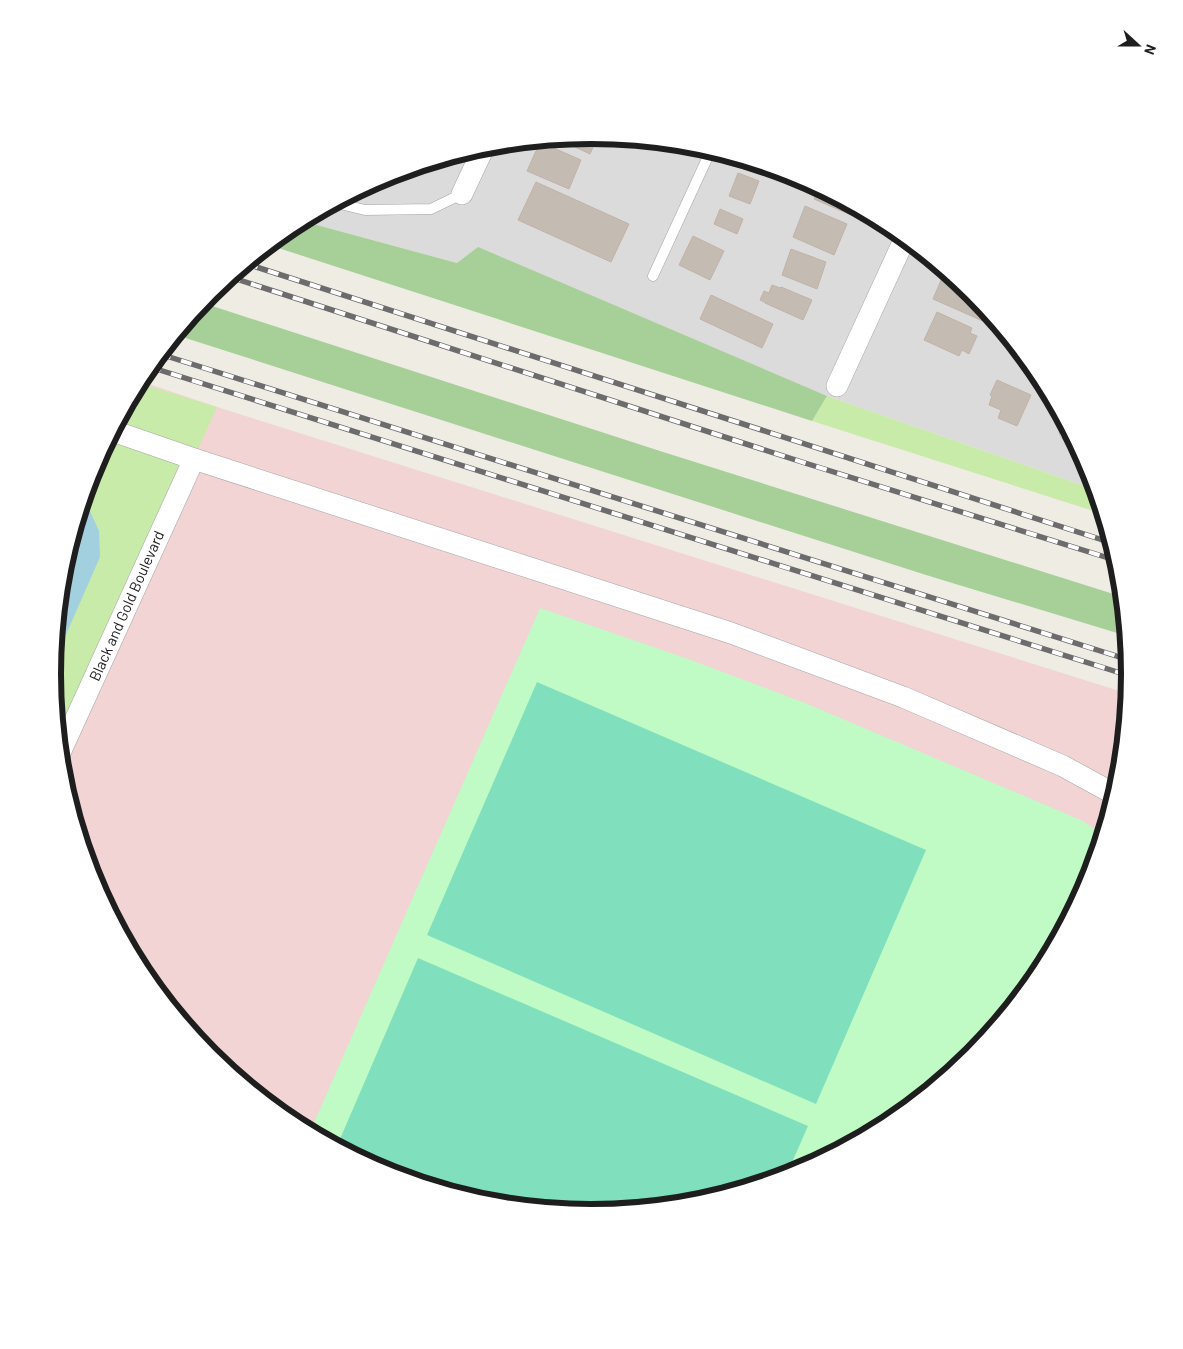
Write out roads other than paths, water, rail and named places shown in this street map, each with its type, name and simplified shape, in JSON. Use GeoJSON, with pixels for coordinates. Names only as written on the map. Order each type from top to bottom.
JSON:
{"type":"FeatureCollection","features":[{"type":"Feature","properties":{"kind":"street"},"geometry":{"type":"LineString","coordinates":[[462,194],[480,156]]}},
{"type":"Feature","properties":{"kind":"street"},"geometry":{"type":"LineString","coordinates":[[837,386],[902,245]]}},
{"type":"Feature","properties":{"kind":"street"},"geometry":{"type":"LineString","coordinates":[[120,433],[194,459],[731,633],[903,697],[1063,766],[1109,791]]}},
{"type":"Feature","properties":{"kind":"street","name":"Black and Gold Boulevard"},"geometry":{"type":"LineString","coordinates":[[66,741],[194,459]]}},
{"type":"Feature","properties":{"kind":"lane"},"geometry":{"type":"LineString","coordinates":[[653,276],[708,157]]}},
{"type":"Feature","properties":{"kind":"lane"},"geometry":{"type":"LineString","coordinates":[[345,205],[365,210],[432,209],[462,194]]}},
{"type":"Feature","properties":{"kind":"water"},"geometry":{"type":"Polygon","coordinates":[[[88,507],[99,531],[100,557],[62,644],[71,571],[88,507]]]}},
{"type":"Feature","properties":{"kind":"railway"},"geometry":{"type":"LineString","coordinates":[[254,266],[1105,541]]}},
{"type":"Feature","properties":{"kind":"railway"},"geometry":{"type":"LineString","coordinates":[[238,280],[805,463],[1109,558]]}},
{"type":"Feature","properties":{"kind":"railway"},"geometry":{"type":"LineString","coordinates":[[168,356],[1122,658]]}},
{"type":"Feature","properties":{"kind":"railway"},"geometry":{"type":"LineString","coordinates":[[158,370],[1122,673]]}}]}
